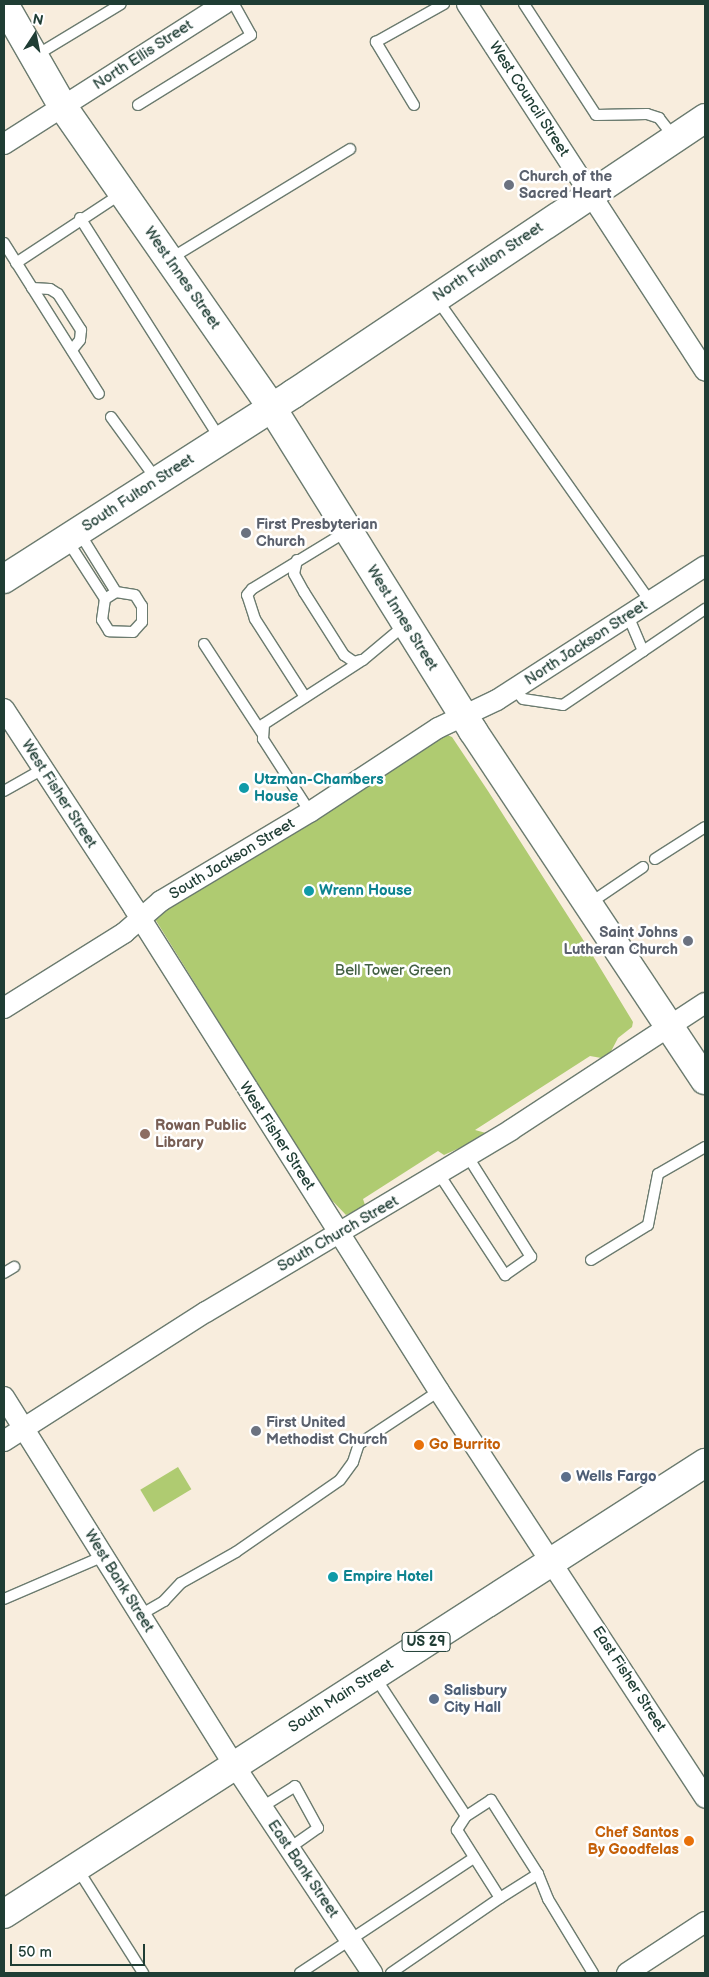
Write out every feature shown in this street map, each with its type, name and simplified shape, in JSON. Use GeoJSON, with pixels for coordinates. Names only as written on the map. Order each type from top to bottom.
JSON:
{"type":"FeatureCollection","features":[{"type":"Feature","properties":{"kind":"main road","name":"West Innes Street"},"geometry":{"type":"LineString","coordinates":[[4,4],[63,107],[272,408],[464,715],[705,1080]]}},
{"type":"Feature","properties":{"kind":"main road","name":"North Fulton Street"},"geometry":{"type":"LineString","coordinates":[[272,408],[591,192],[705,118]]}},
{"type":"Feature","properties":{"kind":"main road","name":"South Fulton Street"},"geometry":{"type":"LineString","coordinates":[[4,579],[272,408]]}},
{"type":"Feature","properties":{"kind":"main road","name":"South Main Street"},"geometry":{"type":"LineString","coordinates":[[4,1914],[705,1463]]}},
{"type":"Feature","properties":{"kind":"street","name":"North Ellis Street"},"geometry":{"type":"LineString","coordinates":[[4,144],[224,4]]}},
{"type":"Feature","properties":{"kind":"street","name":"West Council Street"},"geometry":{"type":"LineString","coordinates":[[467,4],[705,370]]}},
{"type":"Feature","properties":{"kind":"street","name":"North Jackson Street"},"geometry":{"type":"LineString","coordinates":[[464,715],[514,689],[705,566]]}},
{"type":"Feature","properties":{"kind":"street","name":"West Fisher Street"},"geometry":{"type":"LineString","coordinates":[[4,709],[141,919],[439,1391],[552,1560]]}},
{"type":"Feature","properties":{"kind":"street","name":"South Jackson Street"},"geometry":{"type":"LineString","coordinates":[[4,1008],[141,919],[161,901],[310,812],[464,715]]}},
{"type":"Feature","properties":{"kind":"street","name":"South Church Street"},"geometry":{"type":"LineString","coordinates":[[4,1442],[206,1312],[468,1156],[705,1003]]}},
{"type":"Feature","properties":{"kind":"street","name":"West Bank Street"},"geometry":{"type":"LineString","coordinates":[[4,1397],[234,1765]]}},
{"type":"Feature","properties":{"kind":"street","name":"East Fisher Street"},"geometry":{"type":"LineString","coordinates":[[552,1560],[705,1798]]}},
{"type":"Feature","properties":{"kind":"street","name":"East Bank Street"},"geometry":{"type":"LineString","coordinates":[[234,1765],[372,1973]]}},
{"type":"Feature","properties":{"kind":"street"},"geometry":{"type":"LineString","coordinates":[[627,1973],[705,1922]]}},
{"type":"Feature","properties":{"kind":"lane"},"geometry":{"type":"LineString","coordinates":[[34,56],[120,4]]}},
{"type":"Feature","properties":{"kind":"lane"},"geometry":{"type":"LineString","coordinates":[[138,105],[251,35],[234,4]]}},
{"type":"Feature","properties":{"kind":"lane"},"geometry":{"type":"LineString","coordinates":[[414,106],[376,42],[444,4]]}},
{"type":"Feature","properties":{"kind":"lane"},"geometry":{"type":"LineString","coordinates":[[524,4],[589,104],[602,117],[648,114],[659,118],[674,137]]}},
{"type":"Feature","properties":{"kind":"lane"},"geometry":{"type":"LineString","coordinates":[[169,259],[350,149]]}},
{"type":"Feature","properties":{"kind":"lane"},"geometry":{"type":"LineString","coordinates":[[16,263],[80,218],[123,192]]}},
{"type":"Feature","properties":{"kind":"lane"},"geometry":{"type":"LineString","coordinates":[[80,218],[220,440]]}},
{"type":"Feature","properties":{"kind":"lane"},"geometry":{"type":"LineString","coordinates":[[4,243],[99,394]]}},
{"type":"Feature","properties":{"kind":"lane"},"geometry":{"type":"LineString","coordinates":[[32,288],[50,289],[63,301],[81,330],[80,340],[72,350]]}},
{"type":"Feature","properties":{"kind":"lane"},"geometry":{"type":"LineString","coordinates":[[435,297],[650,601]]}},
{"type":"Feature","properties":{"kind":"lane"},"geometry":{"type":"LineString","coordinates":[[112,417],[157,481]]}},
{"type":"Feature","properties":{"kind":"lane"},"geometry":{"type":"LineString","coordinates":[[304,697],[255,619],[248,595],[252,589],[348,530]]}},
{"type":"Feature","properties":{"kind":"lane"},"geometry":{"type":"LineString","coordinates":[[72,535],[116,592],[135,595],[142,606],[142,622],[133,632],[109,631],[102,620],[105,600],[72,535]]}},
{"type":"Feature","properties":{"kind":"lane"},"geometry":{"type":"LineString","coordinates":[[297,560],[294,574],[344,655],[354,662],[363,660]]}},
{"type":"Feature","properties":{"kind":"lane"},"geometry":{"type":"LineString","coordinates":[[105,600],[116,592]]}},
{"type":"Feature","properties":{"kind":"lane"},"geometry":{"type":"LineString","coordinates":[[514,689],[523,699],[563,705],[705,609]]}},
{"type":"Feature","properties":{"kind":"lane"},"geometry":{"type":"LineString","coordinates":[[628,616],[643,651]]}},
{"type":"Feature","properties":{"kind":"lane"},"geometry":{"type":"LineString","coordinates":[[262,733],[264,724],[363,660],[406,624]]}},
{"type":"Feature","properties":{"kind":"lane"},"geometry":{"type":"LineString","coordinates":[[204,644],[262,733],[310,812]]}},
{"type":"Feature","properties":{"kind":"lane"},"geometry":{"type":"LineString","coordinates":[[4,791],[43,769]]}},
{"type":"Feature","properties":{"kind":"lane"},"geometry":{"type":"LineString","coordinates":[[655,859],[705,827]]}},
{"type":"Feature","properties":{"kind":"lane"},"geometry":{"type":"LineString","coordinates":[[589,904],[642,867]]}},
{"type":"Feature","properties":{"kind":"lane"},"geometry":{"type":"LineString","coordinates":[[591,1260],[648,1225],[658,1174],[705,1147]]}},
{"type":"Feature","properties":{"kind":"lane"},"geometry":{"type":"LineString","coordinates":[[439,1174],[506,1275],[531,1257],[468,1156]]}},
{"type":"Feature","properties":{"kind":"lane"},"geometry":{"type":"LineString","coordinates":[[4,1273],[14,1267]]}},
{"type":"Feature","properties":{"kind":"lane"},"geometry":{"type":"LineString","coordinates":[[140,1615],[164,1600],[181,1583],[236,1552],[340,1480],[353,1462],[359,1444],[439,1391]]}},
{"type":"Feature","properties":{"kind":"lane"},"geometry":{"type":"LineString","coordinates":[[4,1599],[104,1556]]}},
{"type":"Feature","properties":{"kind":"lane"},"geometry":{"type":"LineString","coordinates":[[374,1675],[466,1816]]}},
{"type":"Feature","properties":{"kind":"lane"},"geometry":{"type":"LineString","coordinates":[[262,1807],[295,1786],[318,1828],[289,1848]]}},
{"type":"Feature","properties":{"kind":"lane"},"geometry":{"type":"LineString","coordinates":[[500,1898],[457,1830],[466,1816],[491,1800],[538,1874],[548,1899],[593,1973]]}},
{"type":"Feature","properties":{"kind":"lane"},"geometry":{"type":"LineString","coordinates":[[300,1973],[474,1858]]}},
{"type":"Feature","properties":{"kind":"lane"},"geometry":{"type":"LineString","coordinates":[[77,1867],[143,1973]]}},
{"type":"Feature","properties":{"kind":"lane"},"geometry":{"type":"LineString","coordinates":[[391,1973],[538,1874]]}},
{"type":"Feature","properties":{"kind":"green space","name":"Bell Tower Green"},"geometry":{"type":"Polygon","coordinates":[[[445,734],[452,737],[582,938],[633,1022],[632,1027],[618,1038],[607,1059],[590,1056],[475,1130],[486,1133],[486,1136],[444,1155],[438,1151],[363,1199],[365,1205],[362,1208],[346,1215],[325,1193],[155,919],[157,913],[445,734]]]}},
{"type":"Feature","properties":{"kind":"green space"},"geometry":{"type":"Polygon","coordinates":[[[178,1467],[191,1489],[154,1512],[140,1490],[178,1467]]]}},
{"type":"Feature","properties":{"kind":"place","name":"Church of the Sacred Heart"},"geometry":{"type":"Point","coordinates":[509,185]}},
{"type":"Feature","properties":{"kind":"place","name":"First Presbyterian Church"},"geometry":{"type":"Point","coordinates":[246,533]}},
{"type":"Feature","properties":{"kind":"place","name":"Utzman-Chambers House"},"geometry":{"type":"Point","coordinates":[244,788]}},
{"type":"Feature","properties":{"kind":"place","name":"Wrenn House"},"geometry":{"type":"Point","coordinates":[309,891]}},
{"type":"Feature","properties":{"kind":"place","name":"Saint Johns Lutheran Church"},"geometry":{"type":"Point","coordinates":[688,941]}},
{"type":"Feature","properties":{"kind":"place","name":"Rowan Public Library"},"geometry":{"type":"Point","coordinates":[145,1134]}},
{"type":"Feature","properties":{"kind":"place","name":"First United Methodist Church"},"geometry":{"type":"Point","coordinates":[256,1431]}},
{"type":"Feature","properties":{"kind":"place","name":"Go Burrito"},"geometry":{"type":"Point","coordinates":[419,1445]}},
{"type":"Feature","properties":{"kind":"place","name":"Wells Fargo"},"geometry":{"type":"Point","coordinates":[566,1477]}},
{"type":"Feature","properties":{"kind":"place","name":"Empire Hotel"},"geometry":{"type":"Point","coordinates":[333,1577]}},
{"type":"Feature","properties":{"kind":"place","name":"Salisbury City Hall"},"geometry":{"type":"Point","coordinates":[434,1699]}},
{"type":"Feature","properties":{"kind":"place","name":"Chef Santos By Goodfelas"},"geometry":{"type":"Point","coordinates":[689,1841]}}]}
